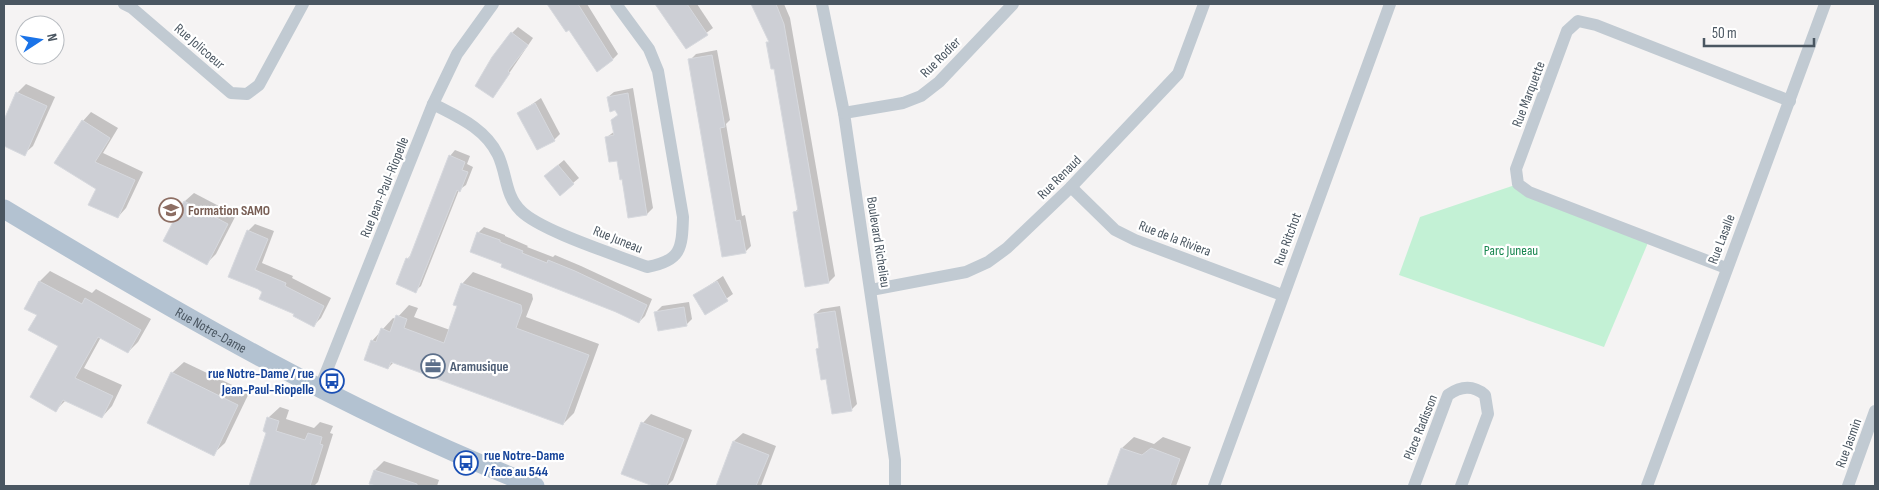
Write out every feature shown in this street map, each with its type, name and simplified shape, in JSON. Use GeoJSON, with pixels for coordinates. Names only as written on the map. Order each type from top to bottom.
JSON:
{"type":"FeatureCollection","features":[{"type":"Feature","properties":{"kind":"main road","name":"Rue Notre-Dame"},"geometry":{"type":"LineString","coordinates":[[4,208],[142,292],[319,390],[485,467],[535,486]]}},
{"type":"Feature","properties":{"kind":"street","name":"Rue Jolicoeur"},"geometry":{"type":"LineString","coordinates":[[124,4],[132,8],[232,94],[247,94],[259,85],[303,4]]}},
{"type":"Feature","properties":{"kind":"street","name":"Rue Jean-Paul-Riopelle"},"geometry":{"type":"LineString","coordinates":[[319,390],[433,104],[457,54],[493,4]]}},
{"type":"Feature","properties":{"kind":"street","name":"Rue Juneau"},"geometry":{"type":"LineString","coordinates":[[433,104],[472,124],[484,135],[498,155],[510,195],[521,211],[540,224],[647,267],[664,264],[677,254],[682,238],[682,217],[658,71],[649,49],[616,4]]}},
{"type":"Feature","properties":{"kind":"street","name":"Boulevard Richelieu"},"geometry":{"type":"LineString","coordinates":[[822,4],[844,113],[871,290],[895,460],[894,486]]}},
{"type":"Feature","properties":{"kind":"street","name":"Rue Rodier"},"geometry":{"type":"LineString","coordinates":[[844,113],[903,103],[921,96],[939,82],[1013,4]]}},
{"type":"Feature","properties":{"kind":"street","name":"Rue Renaud"},"geometry":{"type":"LineString","coordinates":[[871,290],[966,272],[988,262],[1006,248],[1071,187],[1178,74],[1204,4]]}},
{"type":"Feature","properties":{"kind":"street","name":"Rue Ritchot"},"geometry":{"type":"LineString","coordinates":[[1214,486],[1282,294],[1390,4]]}},
{"type":"Feature","properties":{"kind":"street","name":"Rue Lasalle"},"geometry":{"type":"LineString","coordinates":[[1646,486],[1825,4]]}},
{"type":"Feature","properties":{"kind":"street","name":"Rue Marquette"},"geometry":{"type":"LineString","coordinates":[[1726,268],[1529,192],[1518,184],[1516,169],[1567,31],[1578,21],[1596,25],[1790,101]]}},
{"type":"Feature","properties":{"kind":"street","name":"Rue de la Riviera"},"geometry":{"type":"LineString","coordinates":[[1071,187],[1115,230],[1135,240],[1282,294]]}},
{"type":"Feature","properties":{"kind":"street","name":"Place Radisson"},"geometry":{"type":"LineString","coordinates":[[1414,486],[1448,395],[1455,390],[1472,387],[1485,395],[1488,414],[1462,486]]}},
{"type":"Feature","properties":{"kind":"street","name":"Rue Jasmin"},"geometry":{"type":"LineString","coordinates":[[1848,486],[1875,411]]}},
{"type":"Feature","properties":{"kind":"green space","name":"Parc Juneau"},"geometry":{"type":"Polygon","coordinates":[[[1518,184],[1650,238],[1604,347],[1399,275],[1420,217],[1518,184]]]}},
{"type":"Feature","properties":{"kind":"building"},"geometry":{"type":"Polygon","coordinates":[[[547,4],[578,4],[613,60],[597,72],[569,30],[566,32],[547,4]]]}},
{"type":"Feature","properties":{"kind":"building"},"geometry":{"type":"Polygon","coordinates":[[[655,4],[687,4],[708,35],[686,49],[655,4]]]}},
{"type":"Feature","properties":{"kind":"building"},"geometry":{"type":"Polygon","coordinates":[[[751,4],[776,4],[784,24],[829,283],[805,287],[793,212],[798,211],[774,69],[771,69],[766,42],[769,42],[751,4]]]}},
{"type":"Feature","properties":{"kind":"building"},"geometry":{"type":"Polygon","coordinates":[[[511,32],[528,45],[508,71],[510,73],[493,98],[475,86],[492,57],[511,32]]]}},
{"type":"Feature","properties":{"kind":"building"},"geometry":{"type":"Polygon","coordinates":[[[712,55],[725,127],[720,128],[736,221],[740,220],[746,253],[722,257],[688,59],[712,55]]]}},
{"type":"Feature","properties":{"kind":"building"},"geometry":{"type":"Polygon","coordinates":[[[16,92],[47,106],[25,156],[4,146],[4,120],[16,92]]]}},
{"type":"Feature","properties":{"kind":"building"},"geometry":{"type":"Polygon","coordinates":[[[628,93],[647,215],[628,218],[617,161],[609,162],[605,137],[614,135],[611,120],[618,115],[615,110],[610,112],[607,97],[628,93]]]}},
{"type":"Feature","properties":{"kind":"building"},"geometry":{"type":"Polygon","coordinates":[[[535,103],[555,141],[537,150],[517,113],[535,103]]]}},
{"type":"Feature","properties":{"kind":"building"},"geometry":{"type":"Polygon","coordinates":[[[82,120],[110,138],[95,162],[135,180],[118,218],[88,205],[96,189],[54,163],[82,120]]]}},
{"type":"Feature","properties":{"kind":"building"},"geometry":{"type":"Polygon","coordinates":[[[449,155],[465,162],[462,170],[468,172],[460,192],[457,190],[416,293],[396,284],[406,258],[409,259],[449,155]]]}},
{"type":"Feature","properties":{"kind":"building"},"geometry":{"type":"Polygon","coordinates":[[[558,165],[574,184],[560,196],[544,176],[558,165]]]}},
{"type":"Feature","properties":{"kind":"building"},"geometry":{"type":"Polygon","coordinates":[[[184,201],[228,224],[207,265],[163,241],[184,201]]]}},
{"type":"Feature","properties":{"kind":"building"},"geometry":{"type":"Polygon","coordinates":[[[247,230],[268,239],[255,270],[286,283],[285,286],[324,306],[314,327],[293,316],[294,314],[259,299],[262,292],[258,289],[228,277],[247,230]]]}},
{"type":"Feature","properties":{"kind":"building"},"geometry":{"type":"Polygon","coordinates":[[[477,232],[500,240],[500,242],[523,251],[522,253],[547,263],[548,260],[575,271],[647,305],[639,323],[616,312],[501,267],[502,264],[470,252],[477,232]]]}},
{"type":"Feature","properties":{"kind":"building"},"geometry":{"type":"Polygon","coordinates":[[[39,281],[82,304],[85,298],[141,330],[128,353],[98,337],[75,378],[113,396],[102,418],[63,400],[56,412],[30,397],[58,346],[28,330],[37,315],[24,309],[39,281]]]}},
{"type":"Feature","properties":{"kind":"building"},"geometry":{"type":"Polygon","coordinates":[[[717,281],[728,301],[705,315],[693,295],[717,281]]]}},
{"type":"Feature","properties":{"kind":"building"},"geometry":{"type":"Polygon","coordinates":[[[461,283],[521,305],[522,311],[516,328],[589,355],[563,425],[391,362],[388,369],[364,360],[371,340],[376,342],[381,328],[390,332],[396,315],[407,319],[404,328],[444,343],[457,306],[453,305],[461,283]]]}},
{"type":"Feature","properties":{"kind":"building"},"geometry":{"type":"Polygon","coordinates":[[[684,307],[687,326],[658,331],[654,312],[684,307]]]}},
{"type":"Feature","properties":{"kind":"building"},"geometry":{"type":"Polygon","coordinates":[[[835,311],[852,411],[832,414],[826,379],[821,380],[816,349],[819,348],[814,314],[835,311]]]}},
{"type":"Feature","properties":{"kind":"building"},"geometry":{"type":"Polygon","coordinates":[[[171,372],[238,405],[214,456],[147,423],[171,372]]]}},
{"type":"Feature","properties":{"kind":"building"},"geometry":{"type":"Polygon","coordinates":[[[267,417],[279,421],[276,431],[305,440],[308,433],[322,437],[320,444],[323,445],[310,486],[249,486],[266,433],[263,431],[267,417]]]}},
{"type":"Feature","properties":{"kind":"building"},"geometry":{"type":"Polygon","coordinates":[[[641,422],[684,439],[666,486],[653,486],[621,474],[641,422]]]}},
{"type":"Feature","properties":{"kind":"building"},"geometry":{"type":"Polygon","coordinates":[[[733,441],[769,455],[756,486],[716,486],[733,441]]]}},
{"type":"Feature","properties":{"kind":"building"},"geometry":{"type":"Polygon","coordinates":[[[1121,448],[1142,455],[1151,448],[1180,459],[1170,486],[1107,486],[1121,448]]]}},
{"type":"Feature","properties":{"kind":"building"},"geometry":{"type":"Polygon","coordinates":[[[374,470],[417,484],[417,486],[377,486],[369,484],[374,470]]]}},
{"type":"Feature","properties":{"kind":"place","name":"Formation SAMO"},"geometry":{"type":"Point","coordinates":[171,210]}},
{"type":"Feature","properties":{"kind":"place","name":"Aramusique"},"geometry":{"type":"Point","coordinates":[433,366]}},
{"type":"Feature","properties":{"kind":"place","name":"rue Notre-Dame / rue Jean-Paul-Riopelle"},"geometry":{"type":"Point","coordinates":[332,381]}},
{"type":"Feature","properties":{"kind":"place","name":"rue Notre-Dame / face au 544"},"geometry":{"type":"Point","coordinates":[466,463]}}]}
